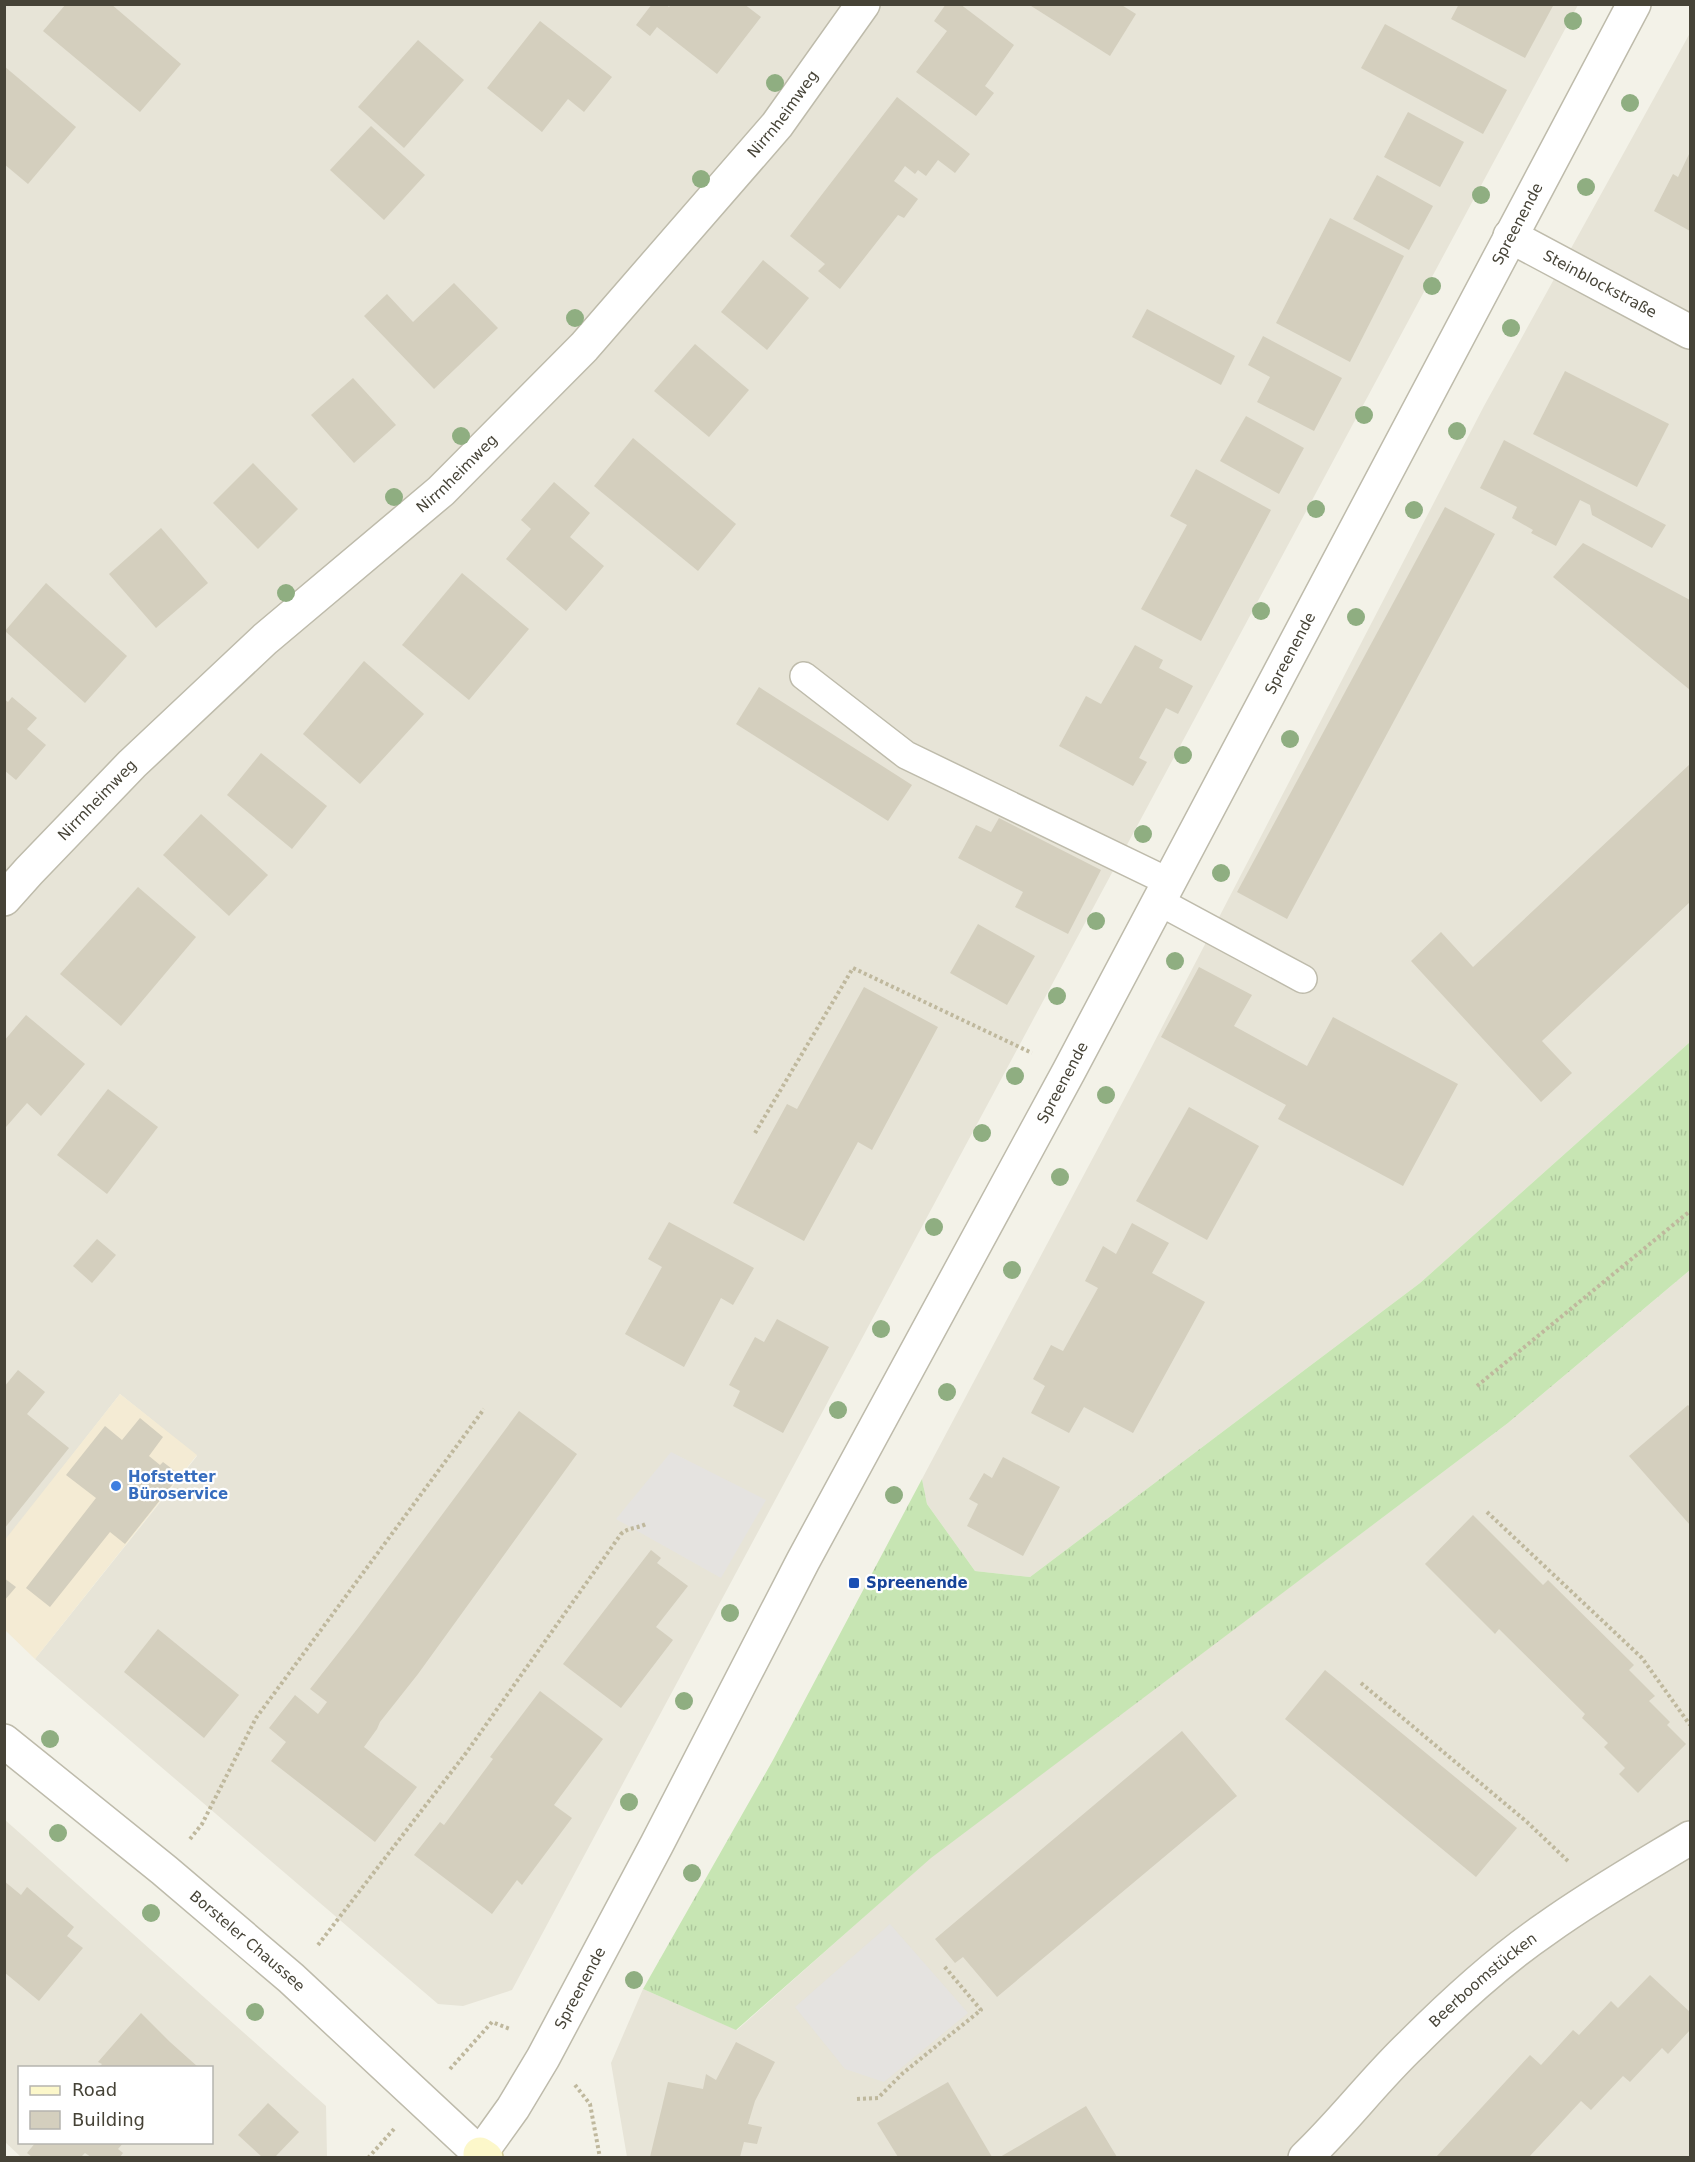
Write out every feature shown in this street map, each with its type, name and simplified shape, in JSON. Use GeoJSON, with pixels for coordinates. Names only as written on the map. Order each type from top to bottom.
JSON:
{"type":"FeatureCollection","features":[{"type":"Feature","properties":{"kind":"street","name":"Nirrnheimweg"},"geometry":{"type":"LineString","coordinates":[[4,899],[28,871],[132,764],[265,639],[441,491],[584,347],[777,125],[863,4]]}},
{"type":"Feature","properties":{"kind":"street","name":"Spreenende"},"geometry":{"type":"LineString","coordinates":[[481,2157],[543,2058],[657,1844],[803,1561],[1164,892],[1634,4]]}},
{"type":"Feature","properties":{"kind":"street","name":"Steinblockstraße"},"geometry":{"type":"LineString","coordinates":[[1510,236],[1690,332]]}},
{"type":"Feature","properties":{"kind":"street","name":"Borsteler Chaussee"},"geometry":{"type":"LineString","coordinates":[[4,1741],[165,1870],[291,1978],[481,2157]]}},
{"type":"Feature","properties":{"kind":"street","name":"Beerboomstücken"},"geometry":{"type":"LineString","coordinates":[[1305,2157],[1326,2138],[1411,2045],[1471,1990],[1544,1929],[1690,1838]]}},
{"type":"Feature","properties":{"kind":"lane"},"geometry":{"type":"LineString","coordinates":[[804,676],[906,755],[1164,892],[1303,979]]}},
{"type":"Feature","properties":{"kind":"path"},"geometry":{"type":"LineString","coordinates":[[755,1133],[853,968],[1068,1071]]}},
{"type":"Feature","properties":{"kind":"path"},"geometry":{"type":"LineString","coordinates":[[1477,1386],[1690,1211]]}},
{"type":"Feature","properties":{"kind":"path"},"geometry":{"type":"LineString","coordinates":[[165,1870],[202,1824],[256,1718],[484,1409]]}},
{"type":"Feature","properties":{"kind":"path"},"geometry":{"type":"LineString","coordinates":[[1487,1512],[1642,1658],[1690,1725]]}},
{"type":"Feature","properties":{"kind":"path"},"geometry":{"type":"LineString","coordinates":[[291,1978],[466,1753],[621,1534],[628,1528],[638,1528],[646,1524]]}},
{"type":"Feature","properties":{"kind":"path"},"geometry":{"type":"LineString","coordinates":[[1361,1683],[1527,1822],[1600,1892]]}},
{"type":"Feature","properties":{"kind":"path"},"geometry":{"type":"LineString","coordinates":[[857,2099],[878,2098],[903,2073],[981,2010],[944,1966]]}},
{"type":"Feature","properties":{"kind":"path"},"geometry":{"type":"LineString","coordinates":[[472,2043],[492,2022],[509,2028]]}},
{"type":"Feature","properties":{"kind":"path"},"geometry":{"type":"LineString","coordinates":[[577,2087],[590,2104],[600,2157]]}},
{"type":"Feature","properties":{"kind":"path"},"geometry":{"type":"LineString","coordinates":[[368,2157],[390,2133]]}},
{"type":"Feature","properties":{"kind":"shaded area"},"geometry":{"type":"Polygon","coordinates":[[[5,5],[1578,5],[512,1990],[463,2006],[438,2004],[35,1659],[197,1456],[120,1394],[5,1541],[5,5]]]}},
{"type":"Feature","properties":{"kind":"shaded area"},"geometry":{"type":"Polygon","coordinates":[[[1690,33],[1690,1042],[1420,1283],[1030,1577],[975,1571],[927,1504],[922,1479],[1145,1060],[1484,406],[1690,33]]]}},
{"type":"Feature","properties":{"kind":"shaded area"},"geometry":{"type":"Polygon","coordinates":[[[1690,1270],[1690,2157],[627,2157],[611,2063],[643,1989],[737,2030],[930,1858],[1508,1423],[1690,1270]]]}},
{"type":"Feature","properties":{"kind":"shaded area"},"geometry":{"type":"Polygon","coordinates":[[[120,1394],[197,1455],[35,1659],[5,1630],[4,1541],[120,1394]]]}},
{"type":"Feature","properties":{"kind":"shaded area"},"geometry":{"type":"Polygon","coordinates":[[[671,1452],[766,1500],[721,1578],[616,1519],[671,1452]]]}},
{"type":"Feature","properties":{"kind":"shaded area"},"geometry":{"type":"Polygon","coordinates":[[[4,1819],[326,2106],[327,2157],[21,2157],[5,2142],[4,1819]]]}},
{"type":"Feature","properties":{"kind":"shaded area"},"geometry":{"type":"Polygon","coordinates":[[[890,1924],[968,2013],[884,2082],[845,2069],[795,2007],[890,1924]]]}},
{"type":"Feature","properties":{"kind":"green space"},"geometry":{"type":"Polygon","coordinates":[[[1690,1042],[1690,1270],[1508,1423],[931,1858],[736,2030],[643,1989],[773,1760],[922,1479],[927,1504],[975,1571],[1030,1577],[1420,1283],[1690,1042]]]}},
{"type":"Feature","properties":{"kind":"building"},"geometry":{"type":"Polygon","coordinates":[[[66,4],[111,4],[181,64],[140,112],[43,31],[66,4]]]}},
{"type":"Feature","properties":{"kind":"building"},"geometry":{"type":"Polygon","coordinates":[[[652,4],[666,4],[669,7],[671,4],[744,4],[761,17],[717,74],[657,27],[650,36],[636,25],[652,4]]]}},
{"type":"Feature","properties":{"kind":"building"},"geometry":{"type":"Polygon","coordinates":[[[946,4],[960,4],[1014,45],[985,86],[994,93],[976,116],[916,72],[947,31],[934,21],[946,4]]]}},
{"type":"Feature","properties":{"kind":"building"},"geometry":{"type":"Polygon","coordinates":[[[1028,4],[1120,4],[1136,14],[1110,56],[1028,4]]]}},
{"type":"Feature","properties":{"kind":"building"},"geometry":{"type":"Polygon","coordinates":[[[1459,4],[1554,4],[1525,58],[1451,19],[1459,4]]]}},
{"type":"Feature","properties":{"kind":"building"},"geometry":{"type":"Polygon","coordinates":[[[540,21],[612,77],[584,112],[568,99],[542,132],[487,88],[540,21]]]}},
{"type":"Feature","properties":{"kind":"building"},"geometry":{"type":"Polygon","coordinates":[[[1385,24],[1507,90],[1483,134],[1361,68],[1385,24]]]}},
{"type":"Feature","properties":{"kind":"building"},"geometry":{"type":"Polygon","coordinates":[[[418,40],[464,80],[404,148],[358,107],[418,40]]]}},
{"type":"Feature","properties":{"kind":"building"},"geometry":{"type":"Polygon","coordinates":[[[4,66],[76,127],[28,184],[4,164],[4,66]]]}},
{"type":"Feature","properties":{"kind":"building"},"geometry":{"type":"Polygon","coordinates":[[[897,97],[970,154],[955,173],[938,160],[926,176],[918,170],[915,174],[905,166],[894,181],[918,199],[904,218],[898,215],[840,289],[818,271],[825,264],[790,236],[897,97]]]}},
{"type":"Feature","properties":{"kind":"building"},"geometry":{"type":"Polygon","coordinates":[[[1408,112],[1464,142],[1440,187],[1384,157],[1408,112]]]}},
{"type":"Feature","properties":{"kind":"building"},"geometry":{"type":"Polygon","coordinates":[[[371,126],[425,175],[384,220],[330,170],[371,126]]]}},
{"type":"Feature","properties":{"kind":"building"},"geometry":{"type":"Polygon","coordinates":[[[1690,152],[1690,231],[1654,211],[1673,174],[1678,177],[1690,152]]]}},
{"type":"Feature","properties":{"kind":"building"},"geometry":{"type":"Polygon","coordinates":[[[1377,175],[1433,206],[1409,250],[1353,219],[1377,175]]]}},
{"type":"Feature","properties":{"kind":"building"},"geometry":{"type":"Polygon","coordinates":[[[1330,218],[1404,256],[1350,362],[1276,323],[1330,218]]]}},
{"type":"Feature","properties":{"kind":"building"},"geometry":{"type":"Polygon","coordinates":[[[763,260],[809,298],[767,350],[721,312],[763,260]]]}},
{"type":"Feature","properties":{"kind":"building"},"geometry":{"type":"Polygon","coordinates":[[[454,283],[498,328],[434,389],[364,316],[387,294],[413,322],[454,283]]]}},
{"type":"Feature","properties":{"kind":"building"},"geometry":{"type":"Polygon","coordinates":[[[1147,309],[1235,356],[1221,385],[1132,337],[1147,309]]]}},
{"type":"Feature","properties":{"kind":"building"},"geometry":{"type":"Polygon","coordinates":[[[1263,336],[1342,378],[1314,431],[1257,402],[1270,377],[1248,365],[1263,336]]]}},
{"type":"Feature","properties":{"kind":"building"},"geometry":{"type":"Polygon","coordinates":[[[695,344],[749,390],[709,437],[654,391],[695,344]]]}},
{"type":"Feature","properties":{"kind":"building"},"geometry":{"type":"Polygon","coordinates":[[[1565,371],[1669,424],[1637,487],[1533,434],[1565,371]]]}},
{"type":"Feature","properties":{"kind":"building"},"geometry":{"type":"Polygon","coordinates":[[[353,378],[396,425],[354,463],[311,415],[353,378]]]}},
{"type":"Feature","properties":{"kind":"building"},"geometry":{"type":"Polygon","coordinates":[[[1246,416],[1304,448],[1279,494],[1220,461],[1246,416]]]}},
{"type":"Feature","properties":{"kind":"building"},"geometry":{"type":"Polygon","coordinates":[[[633,438],[736,524],[698,571],[594,486],[633,438]]]}},
{"type":"Feature","properties":{"kind":"building"},"geometry":{"type":"Polygon","coordinates":[[[1504,440],[1666,525],[1652,548],[1592,515],[1590,505],[1580,500],[1556,546],[1531,533],[1533,530],[1512,518],[1517,507],[1480,488],[1504,440]]]}},
{"type":"Feature","properties":{"kind":"building"},"geometry":{"type":"Polygon","coordinates":[[[253,463],[298,509],[258,549],[213,503],[253,463]]]}},
{"type":"Feature","properties":{"kind":"building"},"geometry":{"type":"Polygon","coordinates":[[[1196,469],[1271,510],[1201,641],[1141,609],[1187,525],[1170,516],[1196,469]]]}},
{"type":"Feature","properties":{"kind":"building"},"geometry":{"type":"Polygon","coordinates":[[[554,482],[590,513],[570,537],[604,566],[566,611],[506,559],[531,529],[521,520],[554,482]]]}},
{"type":"Feature","properties":{"kind":"building"},"geometry":{"type":"Polygon","coordinates":[[[1445,507],[1495,534],[1287,919],[1237,892],[1445,507]]]}},
{"type":"Feature","properties":{"kind":"building"},"geometry":{"type":"Polygon","coordinates":[[[161,528],[208,583],[156,628],[109,574],[161,528]]]}},
{"type":"Feature","properties":{"kind":"building"},"geometry":{"type":"Polygon","coordinates":[[[1583,543],[1690,600],[1690,690],[1553,577],[1583,543]]]}},
{"type":"Feature","properties":{"kind":"building"},"geometry":{"type":"Polygon","coordinates":[[[462,573],[529,629],[469,700],[402,645],[462,573]]]}},
{"type":"Feature","properties":{"kind":"building"},"geometry":{"type":"Polygon","coordinates":[[[46,583],[127,656],[85,703],[5,631],[46,583]]]}},
{"type":"Feature","properties":{"kind":"building"},"geometry":{"type":"Polygon","coordinates":[[[1135,645],[1163,660],[1159,668],[1193,686],[1178,714],[1166,708],[1139,758],[1147,762],[1133,786],[1059,746],[1086,696],[1101,704],[1135,645]]]}},
{"type":"Feature","properties":{"kind":"building"},"geometry":{"type":"Polygon","coordinates":[[[364,661],[424,714],[360,784],[303,734],[364,661]]]}},
{"type":"Feature","properties":{"kind":"building"},"geometry":{"type":"Polygon","coordinates":[[[759,687],[912,785],[888,821],[736,724],[759,687]]]}},
{"type":"Feature","properties":{"kind":"building"},"geometry":{"type":"Polygon","coordinates":[[[12,697],[37,718],[27,729],[46,745],[16,780],[4,770],[4,699],[8,702],[12,697]]]}},
{"type":"Feature","properties":{"kind":"building"},"geometry":{"type":"Polygon","coordinates":[[[261,753],[327,806],[292,849],[227,795],[261,753]]]}},
{"type":"Feature","properties":{"kind":"building"},"geometry":{"type":"Polygon","coordinates":[[[1690,764],[1690,902],[1542,1041],[1572,1073],[1541,1102],[1411,961],[1441,932],[1473,967],[1690,764]]]}},
{"type":"Feature","properties":{"kind":"building"},"geometry":{"type":"Polygon","coordinates":[[[201,814],[268,875],[229,916],[163,855],[201,814]]]}},
{"type":"Feature","properties":{"kind":"building"},"geometry":{"type":"Polygon","coordinates":[[[999,818],[1101,870],[1068,934],[1015,907],[1023,892],[958,858],[976,825],[991,832],[999,818]]]}},
{"type":"Feature","properties":{"kind":"building"},"geometry":{"type":"Polygon","coordinates":[[[138,887],[196,937],[121,1026],[60,974],[138,887]]]}},
{"type":"Feature","properties":{"kind":"building"},"geometry":{"type":"Polygon","coordinates":[[[978,924],[1035,956],[1007,1005],[950,973],[978,924]]]}},
{"type":"Feature","properties":{"kind":"building"},"geometry":{"type":"Polygon","coordinates":[[[1199,967],[1252,995],[1234,1026],[1307,1066],[1333,1017],[1458,1084],[1403,1186],[1278,1119],[1286,1105],[1161,1037],[1199,967]]]}},
{"type":"Feature","properties":{"kind":"building"},"geometry":{"type":"Polygon","coordinates":[[[864,987],[938,1027],[872,1150],[858,1142],[804,1241],[733,1203],[787,1104],[797,1109],[864,987]]]}},
{"type":"Feature","properties":{"kind":"building"},"geometry":{"type":"Polygon","coordinates":[[[26,1015],[85,1064],[41,1116],[27,1103],[6,1127],[4,1126],[4,1041],[26,1015]]]}},
{"type":"Feature","properties":{"kind":"building"},"geometry":{"type":"Polygon","coordinates":[[[108,1089],[158,1127],[107,1194],[57,1155],[108,1089]]]}},
{"type":"Feature","properties":{"kind":"building"},"geometry":{"type":"Polygon","coordinates":[[[1189,1107],[1259,1146],[1207,1240],[1136,1201],[1189,1107]]]}},
{"type":"Feature","properties":{"kind":"building"},"geometry":{"type":"Polygon","coordinates":[[[669,1222],[754,1268],[733,1305],[721,1298],[684,1367],[625,1334],[662,1267],[648,1259],[669,1222]]]}},
{"type":"Feature","properties":{"kind":"building"},"geometry":{"type":"Polygon","coordinates":[[[1132,1223],[1169,1243],[1152,1273],[1205,1302],[1133,1433],[1084,1407],[1069,1433],[1031,1413],[1045,1386],[1033,1379],[1051,1345],[1063,1351],[1098,1288],[1085,1281],[1103,1246],[1116,1254],[1132,1223]]]}},
{"type":"Feature","properties":{"kind":"building"},"geometry":{"type":"Polygon","coordinates":[[[97,1239],[116,1255],[92,1283],[73,1266],[97,1239]]]}},
{"type":"Feature","properties":{"kind":"building"},"geometry":{"type":"Polygon","coordinates":[[[777,1319],[829,1347],[783,1433],[733,1406],[740,1391],[729,1385],[755,1337],[764,1342],[777,1319]]]}},
{"type":"Feature","properties":{"kind":"building"},"geometry":{"type":"Polygon","coordinates":[[[18,1370],[45,1392],[27,1414],[69,1448],[4,1529],[4,1387],[18,1370]]]}},
{"type":"Feature","properties":{"kind":"building"},"geometry":{"type":"Polygon","coordinates":[[[1688,1405],[1690,1407],[1690,1525],[1629,1456],[1688,1405]]]}},
{"type":"Feature","properties":{"kind":"building"},"geometry":{"type":"Polygon","coordinates":[[[519,1411],[577,1454],[364,1747],[417,1787],[375,1842],[271,1761],[286,1742],[269,1728],[295,1695],[318,1714],[327,1702],[310,1689],[519,1411]]]}},
{"type":"Feature","properties":{"kind":"building"},"geometry":{"type":"Polygon","coordinates":[[[140,1418],[163,1437],[149,1456],[160,1465],[163,1462],[180,1475],[125,1544],[110,1532],[50,1607],[26,1588],[96,1498],[66,1475],[105,1426],[122,1440],[140,1418]]]}},
{"type":"Feature","properties":{"kind":"building"},"geometry":{"type":"Polygon","coordinates":[[[1003,1457],[1060,1487],[1023,1556],[967,1526],[978,1504],[969,1499],[984,1473],[992,1478],[1003,1457]]]}},
{"type":"Feature","properties":{"kind":"building"},"geometry":{"type":"Polygon","coordinates":[[[1473,1515],[1543,1585],[1548,1580],[1634,1665],[1629,1670],[1655,1696],[1649,1701],[1670,1722],[1667,1725],[1686,1744],[1638,1793],[1619,1774],[1625,1768],[1604,1747],[1608,1743],[1582,1718],[1585,1714],[1499,1629],[1495,1634],[1425,1564],[1473,1515]]]}},
{"type":"Feature","properties":{"kind":"building"},"geometry":{"type":"Polygon","coordinates":[[[651,1550],[661,1558],[657,1563],[688,1586],[656,1627],[673,1640],[621,1708],[563,1664],[651,1550]]]}},
{"type":"Feature","properties":{"kind":"building"},"geometry":{"type":"Polygon","coordinates":[[[4,1578],[16,1587],[4,1601],[4,1578]]]}},
{"type":"Feature","properties":{"kind":"building"},"geometry":{"type":"Polygon","coordinates":[[[158,1629],[239,1695],[204,1738],[124,1672],[158,1629]]]}},
{"type":"Feature","properties":{"kind":"building"},"geometry":{"type":"Polygon","coordinates":[[[1325,1670],[1517,1828],[1476,1877],[1285,1719],[1325,1670]]]}},
{"type":"Feature","properties":{"kind":"building"},"geometry":{"type":"Polygon","coordinates":[[[540,1691],[603,1739],[554,1805],[572,1818],[522,1885],[517,1880],[492,1914],[414,1855],[440,1822],[444,1825],[493,1759],[490,1757],[540,1691]]]}},
{"type":"Feature","properties":{"kind":"building"},"geometry":{"type":"Polygon","coordinates":[[[1182,1731],[1237,1796],[997,1997],[963,1957],[955,1963],[935,1939],[1182,1731]]]}},
{"type":"Feature","properties":{"kind":"building"},"geometry":{"type":"Polygon","coordinates":[[[4,1881],[21,1895],[27,1887],[74,1927],[67,1936],[83,1948],[39,2001],[4,1972],[4,1881]]]}},
{"type":"Feature","properties":{"kind":"building"},"geometry":{"type":"Polygon","coordinates":[[[1650,1975],[1690,2012],[1690,2030],[1668,2054],[1662,2048],[1630,2082],[1623,2076],[1591,2110],[1581,2101],[1529,2157],[1436,2157],[1530,2055],[1541,2065],[1573,2030],[1579,2035],[1611,2001],[1618,2008],[1650,1975]]]}},
{"type":"Feature","properties":{"kind":"building"},"geometry":{"type":"Polygon","coordinates":[[[141,2013],[197,2066],[100,2066],[102,2064],[98,2062],[141,2013]]]}},
{"type":"Feature","properties":{"kind":"building"},"geometry":{"type":"Polygon","coordinates":[[[736,2042],[775,2062],[755,2101],[748,2124],[762,2127],[757,2144],[744,2142],[740,2157],[650,2157],[668,2082],[703,2089],[706,2074],[716,2080],[736,2042]]]}},
{"type":"Feature","properties":{"kind":"building"},"geometry":{"type":"Polygon","coordinates":[[[948,2082],[992,2157],[898,2157],[877,2123],[948,2082]]]}},
{"type":"Feature","properties":{"kind":"building"},"geometry":{"type":"Polygon","coordinates":[[[268,2103],[299,2132],[275,2157],[262,2157],[238,2135],[268,2103]]]}},
{"type":"Feature","properties":{"kind":"building"},"geometry":{"type":"Polygon","coordinates":[[[1086,2106],[1117,2157],[1000,2157],[1019,2146],[1086,2106]]]}},
{"type":"Feature","properties":{"kind":"building"},"geometry":{"type":"Polygon","coordinates":[[[34,2144],[122,2144],[118,2149],[123,2153],[120,2157],[91,2157],[85,2153],[81,2157],[32,2157],[27,2153],[34,2144]]]}},
{"type":"Feature","properties":{"kind":"place","name":"Hofstetter Büroservice"},"geometry":{"type":"Point","coordinates":[116,1486]}},
{"type":"Feature","properties":{"kind":"place","name":"Spreenende"},"geometry":{"type":"Point","coordinates":[854,1583]}}]}
